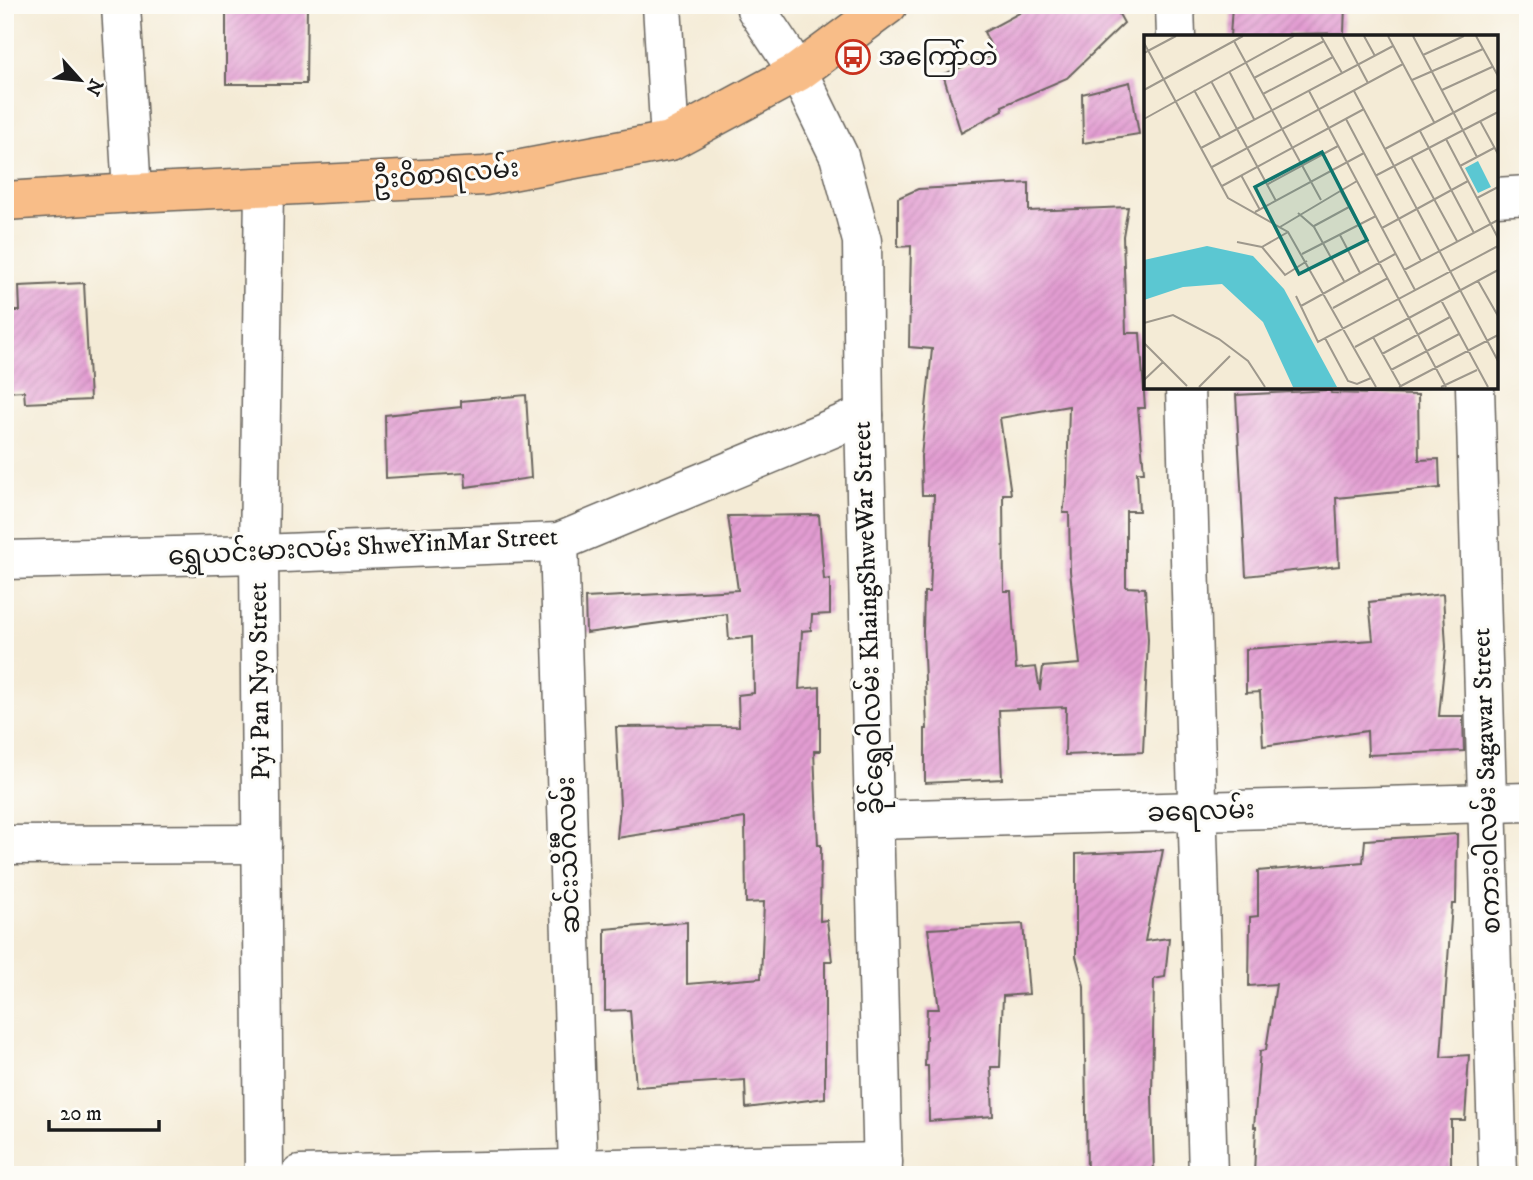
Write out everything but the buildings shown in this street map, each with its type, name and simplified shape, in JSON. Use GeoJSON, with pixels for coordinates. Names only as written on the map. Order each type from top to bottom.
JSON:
{"type":"FeatureCollection","features":[{"type":"Feature","properties":{"kind":"main road","name":"ဦးဝိစာရလမ်း"},"geometry":{"type":"LineString","coordinates":[[5,201],[485,176],[670,141],[799,72],[888,5]]}},
{"type":"Feature","properties":{"kind":"street"},"geometry":{"type":"LineString","coordinates":[[121,5],[132,193]]}},
{"type":"Feature","properties":{"kind":"street"},"geometry":{"type":"LineString","coordinates":[[662,5],[670,141]]}},
{"type":"Feature","properties":{"kind":"street","name":"ခိုင်ရွှေဝါလမ်း KhaingShweWar Street"},"geometry":{"type":"LineString","coordinates":[[757,5],[756,9],[799,72],[839,156],[862,241],[883,1168]]}},
{"type":"Feature","properties":{"kind":"street"},"geometry":{"type":"LineString","coordinates":[[1175,5],[1176,35]]}},
{"type":"Feature","properties":{"kind":"street","name":"Pyi Pan Nyo Street"},"geometry":{"type":"LineString","coordinates":[[264,187],[259,554],[264,1175]]}},
{"type":"Feature","properties":{"kind":"street"},"geometry":{"type":"LineString","coordinates":[[1498,197],[1528,195]]}},
{"type":"Feature","properties":{"kind":"street"},"geometry":{"type":"LineString","coordinates":[[1185,388],[1208,1175]]}},
{"type":"Feature","properties":{"kind":"street","name":"စကားဝါလမ်း Sagawar Street"},"geometry":{"type":"LineString","coordinates":[[1475,388],[1498,1175]]}},
{"type":"Feature","properties":{"kind":"street","name":"ရွှေယင်းမားလမ်း ShweYinMar Street"},"geometry":{"type":"LineString","coordinates":[[5,560],[259,554],[559,542],[864,415]]}},
{"type":"Feature","properties":{"kind":"street","name":"ဆင်းသိင်္ဂီလမ်း"},"geometry":{"type":"LineString","coordinates":[[559,542],[578,1168]]}},
{"type":"Feature","properties":{"kind":"street","name":"ခရေလမ်း"},"geometry":{"type":"LineString","coordinates":[[875,820],[1528,802]]}},
{"type":"Feature","properties":{"kind":"street"},"geometry":{"type":"LineString","coordinates":[[5,845],[262,844]]}},
{"type":"Feature","properties":{"kind":"street"},"geometry":{"type":"LineString","coordinates":[[300,1175],[578,1168],[883,1168]]}},
{"type":"Feature","properties":{"kind":"place","name":"အကြော်တဲ"},"geometry":{"type":"Point","coordinates":[853,57]}}]}
